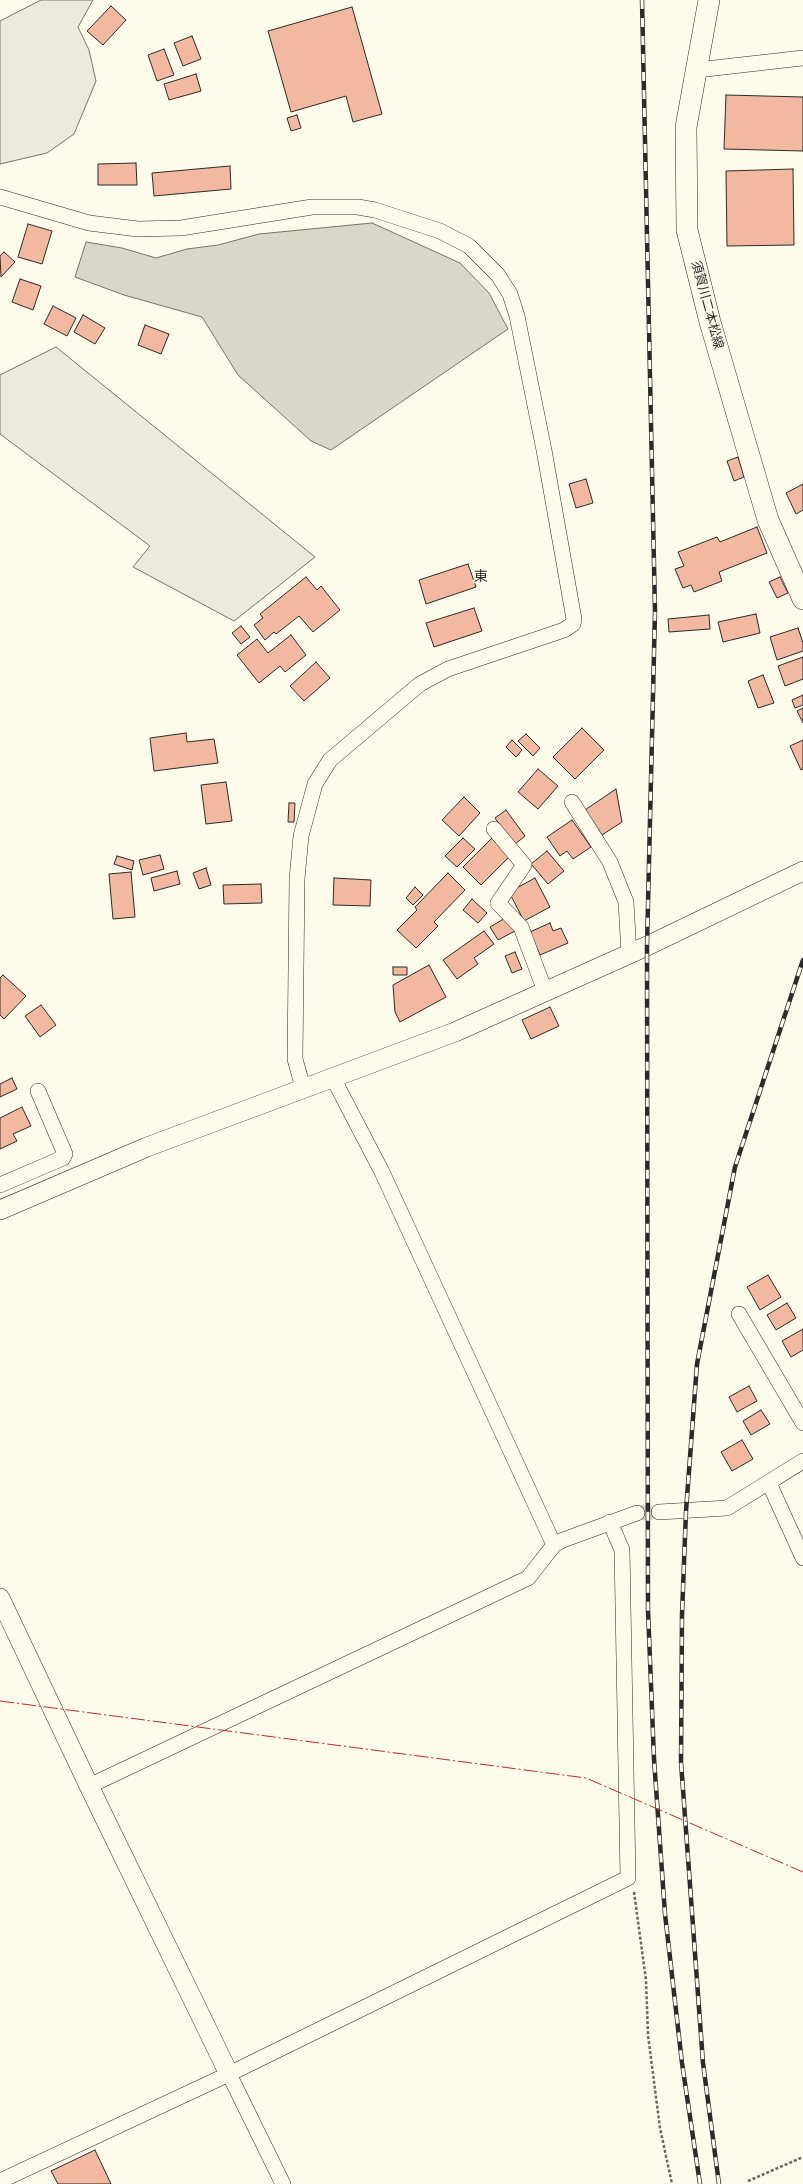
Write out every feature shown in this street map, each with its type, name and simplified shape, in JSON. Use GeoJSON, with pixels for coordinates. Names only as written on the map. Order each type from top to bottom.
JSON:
{"type":"FeatureCollection","features":[{"type":"Feature","properties":{"kind":"main road","name":"須賀川二本松線"},"geometry":{"type":"LineString","coordinates":[[709,0],[686,126],[687,230],[710,322],[768,520],[803,599]]}},
{"type":"Feature","properties":{"kind":"street"},"geometry":{"type":"LineString","coordinates":[[697,70],[803,58]]}},
{"type":"Feature","properties":{"kind":"street"},"geometry":{"type":"LineString","coordinates":[[0,196],[89,223],[138,229],[181,228],[312,208],[358,206],[440,231],[469,246],[498,275],[510,294],[517,316],[544,450],[574,619],[573,624],[564,630],[448,669],[420,684],[330,760],[315,784],[301,836],[297,879],[295,1059],[303,1088]]}},
{"type":"Feature","properties":{"kind":"street"},"geometry":{"type":"LineString","coordinates":[[572,802],[610,862],[624,896],[626,902],[629,954]]}},
{"type":"Feature","properties":{"kind":"street"},"geometry":{"type":"LineString","coordinates":[[494,829],[524,865],[498,903],[521,927],[545,991]]}},
{"type":"Feature","properties":{"kind":"street"},"geometry":{"type":"LineString","coordinates":[[0,1210],[147,1147],[455,1032],[629,954],[803,871]]}},
{"type":"Feature","properties":{"kind":"street"},"geometry":{"type":"LineString","coordinates":[[333,1078],[382,1172],[554,1545]]}},
{"type":"Feature","properties":{"kind":"street"},"geometry":{"type":"LineString","coordinates":[[0,1185],[63,1158],[65,1154],[38,1091]]}},
{"type":"Feature","properties":{"kind":"street"},"geometry":{"type":"LineString","coordinates":[[739,1314],[803,1422]]}},
{"type":"Feature","properties":{"kind":"street"},"geometry":{"type":"LineString","coordinates":[[659,1512],[727,1508],[803,1461]]}},
{"type":"Feature","properties":{"kind":"street"},"geometry":{"type":"LineString","coordinates":[[769,1483],[803,1558]]}},
{"type":"Feature","properties":{"kind":"street"},"geometry":{"type":"LineString","coordinates":[[89,1786],[528,1578],[554,1545],[564,1540],[610,1522],[638,1514]]}},
{"type":"Feature","properties":{"kind":"street"},"geometry":{"type":"LineString","coordinates":[[0,2181],[230,2074],[628,1878],[622,1550],[610,1522]]}},
{"type":"Feature","properties":{"kind":"street"},"geometry":{"type":"LineString","coordinates":[[0,1598],[89,1786],[283,2184]]}},
{"type":"Feature","properties":{"kind":"path"},"geometry":{"type":"LineString","coordinates":[[628,1878],[634,1893],[646,1980],[648,2035],[660,2128],[672,2184]]}},
{"type":"Feature","properties":{"kind":"path"},"geometry":{"type":"LineString","coordinates":[[748,2181],[803,2157]]}},
{"type":"Feature","properties":{"kind":"shaded area"},"geometry":{"type":"Polygon","coordinates":[[[41,0],[93,0],[78,27],[89,50],[96,81],[74,134],[47,153],[0,164],[0,21],[41,0]]]}},
{"type":"Feature","properties":{"kind":"shaded area"},"geometry":{"type":"Polygon","coordinates":[[[372,223],[460,263],[489,293],[508,329],[331,450],[311,441],[238,375],[202,317],[124,295],[75,277],[86,242],[122,248],[156,258],[187,249],[218,245],[259,234],[372,223]]]}},
{"type":"Feature","properties":{"kind":"shaded area"},"geometry":{"type":"Polygon","coordinates":[[[56,347],[315,557],[234,621],[133,567],[150,546],[0,434],[0,375],[56,347]]]}},
{"type":"Feature","properties":{"kind":"building"},"geometry":{"type":"Polygon","coordinates":[[[111,6],[126,20],[103,45],[87,31],[111,6]]]}},
{"type":"Feature","properties":{"kind":"building"},"geometry":{"type":"Polygon","coordinates":[[[352,7],[382,114],[353,122],[346,96],[291,112],[268,31],[352,7]]]}},
{"type":"Feature","properties":{"kind":"building"},"geometry":{"type":"Polygon","coordinates":[[[192,36],[201,59],[183,66],[174,43],[192,36]]]}},
{"type":"Feature","properties":{"kind":"building"},"geometry":{"type":"Polygon","coordinates":[[[164,49],[174,75],[157,81],[148,55],[164,49]]]}},
{"type":"Feature","properties":{"kind":"building"},"geometry":{"type":"Polygon","coordinates":[[[196,74],[201,91],[169,100],[164,84],[196,74]]]}},
{"type":"Feature","properties":{"kind":"building"},"geometry":{"type":"Polygon","coordinates":[[[726,95],[803,97],[803,151],[724,149],[726,95]]]}},
{"type":"Feature","properties":{"kind":"building"},"geometry":{"type":"Polygon","coordinates":[[[297,115],[301,128],[291,131],[287,118],[297,115]]]}},
{"type":"Feature","properties":{"kind":"building"},"geometry":{"type":"Polygon","coordinates":[[[136,163],[137,185],[98,185],[98,164],[136,163]]]}},
{"type":"Feature","properties":{"kind":"building"},"geometry":{"type":"Polygon","coordinates":[[[230,166],[231,189],[154,196],[152,173],[230,166]]]}},
{"type":"Feature","properties":{"kind":"building"},"geometry":{"type":"Polygon","coordinates":[[[793,169],[794,245],[727,246],[726,171],[793,169]]]}},
{"type":"Feature","properties":{"kind":"building"},"geometry":{"type":"Polygon","coordinates":[[[28,224],[52,231],[42,264],[18,257],[28,224]]]}},
{"type":"Feature","properties":{"kind":"building"},"geometry":{"type":"Polygon","coordinates":[[[4,252],[15,262],[1,277],[0,256],[4,252]]]}},
{"type":"Feature","properties":{"kind":"building"},"geometry":{"type":"Polygon","coordinates":[[[20,279],[41,286],[33,310],[12,302],[20,279]]]}},
{"type":"Feature","properties":{"kind":"building"},"geometry":{"type":"Polygon","coordinates":[[[53,306],[76,318],[67,336],[44,324],[53,306]]]}},
{"type":"Feature","properties":{"kind":"building"},"geometry":{"type":"Polygon","coordinates":[[[83,315],[105,328],[95,344],[74,332],[83,315]]]}},
{"type":"Feature","properties":{"kind":"building"},"geometry":{"type":"Polygon","coordinates":[[[145,325],[169,334],[161,354],[138,345],[145,325]]]}},
{"type":"Feature","properties":{"kind":"building"},"geometry":{"type":"Polygon","coordinates":[[[738,457],[744,477],[734,481],[727,461],[738,457]]]}},
{"type":"Feature","properties":{"kind":"building"},"geometry":{"type":"Polygon","coordinates":[[[586,479],[593,503],[576,508],[569,484],[586,479]]]}},
{"type":"Feature","properties":{"kind":"building"},"geometry":{"type":"Polygon","coordinates":[[[803,484],[803,510],[796,514],[786,493],[803,484]]]}},
{"type":"Feature","properties":{"kind":"building"},"geometry":{"type":"Polygon","coordinates":[[[757,527],[767,553],[719,572],[722,581],[694,592],[691,585],[683,588],[675,569],[684,566],[678,552],[717,537],[720,542],[757,527]]]}},
{"type":"Feature","properties":{"kind":"building"},"geometry":{"type":"Polygon","coordinates":[[[468,564],[476,587],[426,604],[419,580],[468,564]]]}},
{"type":"Feature","properties":{"kind":"building"},"geometry":{"type":"Polygon","coordinates":[[[306,577],[317,590],[321,586],[340,610],[313,632],[299,616],[276,634],[274,632],[265,640],[254,625],[263,618],[260,614],[306,577]]]}},
{"type":"Feature","properties":{"kind":"building"},"geometry":{"type":"Polygon","coordinates":[[[780,577],[788,593],[777,598],[769,582],[780,577]]]}},
{"type":"Feature","properties":{"kind":"building"},"geometry":{"type":"Polygon","coordinates":[[[474,608],[482,631],[434,647],[426,623],[474,608]]]}},
{"type":"Feature","properties":{"kind":"building"},"geometry":{"type":"Polygon","coordinates":[[[756,614],[760,633],[723,642],[718,622],[756,614]]]}},
{"type":"Feature","properties":{"kind":"building"},"geometry":{"type":"Polygon","coordinates":[[[709,615],[710,629],[669,632],[668,619],[709,615]]]}},
{"type":"Feature","properties":{"kind":"building"},"geometry":{"type":"Polygon","coordinates":[[[241,626],[250,637],[241,644],[232,633],[241,626]]]}},
{"type":"Feature","properties":{"kind":"building"},"geometry":{"type":"Polygon","coordinates":[[[798,628],[803,643],[803,651],[777,660],[770,637],[798,628]]]}},
{"type":"Feature","properties":{"kind":"building"},"geometry":{"type":"Polygon","coordinates":[[[291,635],[306,655],[285,672],[280,666],[259,683],[237,655],[257,639],[268,653],[291,635]]]}},
{"type":"Feature","properties":{"kind":"building"},"geometry":{"type":"Polygon","coordinates":[[[803,657],[803,679],[785,686],[778,666],[803,657]]]}},
{"type":"Feature","properties":{"kind":"building"},"geometry":{"type":"Polygon","coordinates":[[[316,662],[330,678],[304,701],[290,686],[316,662]]]}},
{"type":"Feature","properties":{"kind":"building"},"geometry":{"type":"Polygon","coordinates":[[[763,675],[774,703],[758,708],[748,681],[763,675]]]}},
{"type":"Feature","properties":{"kind":"building"},"geometry":{"type":"Polygon","coordinates":[[[803,695],[803,705],[795,708],[792,700],[803,695]]]}},
{"type":"Feature","properties":{"kind":"building"},"geometry":{"type":"Polygon","coordinates":[[[803,708],[803,723],[797,711],[803,708]]]}},
{"type":"Feature","properties":{"kind":"building"},"geometry":{"type":"Polygon","coordinates":[[[582,728],[604,750],[575,779],[553,757],[582,728]]]}},
{"type":"Feature","properties":{"kind":"building"},"geometry":{"type":"Polygon","coordinates":[[[186,733],[187,742],[214,739],[218,763],[154,771],[150,738],[186,733]]]}},
{"type":"Feature","properties":{"kind":"building"},"geometry":{"type":"Polygon","coordinates":[[[526,734],[540,748],[533,756],[518,741],[526,734]]]}},
{"type":"Feature","properties":{"kind":"building"},"geometry":{"type":"Polygon","coordinates":[[[512,740],[522,750],[516,757],[506,747],[512,740]]]}},
{"type":"Feature","properties":{"kind":"building"},"geometry":{"type":"Polygon","coordinates":[[[803,740],[803,769],[801,770],[790,746],[803,740]]]}},
{"type":"Feature","properties":{"kind":"building"},"geometry":{"type":"Polygon","coordinates":[[[538,769],[558,786],[538,809],[518,792],[538,769]]]}},
{"type":"Feature","properties":{"kind":"building"},"geometry":{"type":"Polygon","coordinates":[[[226,782],[232,821],[206,824],[201,785],[226,782]]]}},
{"type":"Feature","properties":{"kind":"building"},"geometry":{"type":"Polygon","coordinates":[[[616,789],[622,822],[602,835],[585,810],[616,789]]]}},
{"type":"Feature","properties":{"kind":"building"},"geometry":{"type":"Polygon","coordinates":[[[464,797],[480,813],[459,836],[442,820],[464,797]]]}},
{"type":"Feature","properties":{"kind":"building"},"geometry":{"type":"Polygon","coordinates":[[[289,803],[295,803],[294,822],[288,822],[289,803]]]}},
{"type":"Feature","properties":{"kind":"building"},"geometry":{"type":"Polygon","coordinates":[[[506,810],[525,836],[514,845],[495,818],[506,810]]]}},
{"type":"Feature","properties":{"kind":"building"},"geometry":{"type":"Polygon","coordinates":[[[572,820],[591,847],[573,859],[567,851],[560,856],[547,837],[572,820]]]}},
{"type":"Feature","properties":{"kind":"building"},"geometry":{"type":"Polygon","coordinates":[[[493,837],[511,855],[481,885],[463,867],[493,837]]]}},
{"type":"Feature","properties":{"kind":"building"},"geometry":{"type":"Polygon","coordinates":[[[463,838],[475,849],[457,867],[445,856],[463,838]]]}},
{"type":"Feature","properties":{"kind":"building"},"geometry":{"type":"Polygon","coordinates":[[[547,851],[564,871],[548,884],[531,864],[547,851]]]}},
{"type":"Feature","properties":{"kind":"building"},"geometry":{"type":"Polygon","coordinates":[[[160,855],[164,869],[143,875],[139,860],[160,855]]]}},
{"type":"Feature","properties":{"kind":"building"},"geometry":{"type":"Polygon","coordinates":[[[117,856],[134,861],[132,870],[114,864],[117,856]]]}},
{"type":"Feature","properties":{"kind":"building"},"geometry":{"type":"Polygon","coordinates":[[[206,868],[211,885],[199,889],[193,873],[206,868]]]}},
{"type":"Feature","properties":{"kind":"building"},"geometry":{"type":"Polygon","coordinates":[[[177,871],[180,884],[154,891],[151,878],[177,871]]]}},
{"type":"Feature","properties":{"kind":"building"},"geometry":{"type":"Polygon","coordinates":[[[131,872],[135,917],[113,919],[109,874],[131,872]]]}},
{"type":"Feature","properties":{"kind":"building"},"geometry":{"type":"Polygon","coordinates":[[[448,873],[465,890],[434,922],[438,926],[416,948],[397,930],[417,910],[415,907],[448,873]]]}},
{"type":"Feature","properties":{"kind":"building"},"geometry":{"type":"Polygon","coordinates":[[[334,878],[371,880],[370,906],[333,905],[334,878]]]}},
{"type":"Feature","properties":{"kind":"building"},"geometry":{"type":"Polygon","coordinates":[[[535,878],[550,907],[524,921],[509,892],[535,878]]]}},
{"type":"Feature","properties":{"kind":"building"},"geometry":{"type":"Polygon","coordinates":[[[261,884],[262,903],[224,904],[223,885],[261,884]]]}},
{"type":"Feature","properties":{"kind":"building"},"geometry":{"type":"Polygon","coordinates":[[[415,887],[423,895],[413,905],[406,898],[415,887]]]}},
{"type":"Feature","properties":{"kind":"building"},"geometry":{"type":"Polygon","coordinates":[[[472,899],[487,913],[478,923],[463,910],[472,899]]]}},
{"type":"Feature","properties":{"kind":"building"},"geometry":{"type":"Polygon","coordinates":[[[507,917],[515,931],[498,940],[490,927],[507,917]]]}},
{"type":"Feature","properties":{"kind":"building"},"geometry":{"type":"Polygon","coordinates":[[[550,923],[553,931],[561,928],[568,943],[540,955],[530,932],[550,923]]]}},
{"type":"Feature","properties":{"kind":"building"},"geometry":{"type":"Polygon","coordinates":[[[484,931],[494,944],[474,958],[478,964],[457,979],[443,960],[484,931]]]}},
{"type":"Feature","properties":{"kind":"building"},"geometry":{"type":"Polygon","coordinates":[[[515,952],[522,969],[512,973],[505,956],[515,952]]]}},
{"type":"Feature","properties":{"kind":"building"},"geometry":{"type":"Polygon","coordinates":[[[429,965],[446,997],[400,1022],[395,1012],[393,985],[429,965]]]}},
{"type":"Feature","properties":{"kind":"building"},"geometry":{"type":"Polygon","coordinates":[[[393,967],[407,967],[407,975],[393,975],[393,967]]]}},
{"type":"Feature","properties":{"kind":"building"},"geometry":{"type":"Polygon","coordinates":[[[3,975],[26,996],[4,1019],[0,1015],[0,978],[3,975]]]}},
{"type":"Feature","properties":{"kind":"building"},"geometry":{"type":"Polygon","coordinates":[[[41,1005],[56,1025],[40,1037],[25,1016],[41,1005]]]}},
{"type":"Feature","properties":{"kind":"building"},"geometry":{"type":"Polygon","coordinates":[[[550,1007],[559,1026],[531,1039],[522,1020],[550,1007]]]}},
{"type":"Feature","properties":{"kind":"building"},"geometry":{"type":"Polygon","coordinates":[[[12,1078],[17,1089],[0,1097],[0,1084],[12,1078]]]}},
{"type":"Feature","properties":{"kind":"building"},"geometry":{"type":"Polygon","coordinates":[[[22,1107],[31,1126],[13,1134],[17,1141],[0,1149],[0,1118],[22,1107]]]}},
{"type":"Feature","properties":{"kind":"building"},"geometry":{"type":"Polygon","coordinates":[[[768,1275],[781,1297],[760,1310],[747,1287],[768,1275]]]}},
{"type":"Feature","properties":{"kind":"building"},"geometry":{"type":"Polygon","coordinates":[[[787,1303],[796,1318],[776,1330],[767,1315],[787,1303]]]}},
{"type":"Feature","properties":{"kind":"building"},"geometry":{"type":"Polygon","coordinates":[[[803,1329],[803,1350],[791,1357],[782,1341],[803,1329]]]}},
{"type":"Feature","properties":{"kind":"building"},"geometry":{"type":"Polygon","coordinates":[[[749,1386],[757,1401],[737,1412],[729,1397],[749,1386]]]}},
{"type":"Feature","properties":{"kind":"building"},"geometry":{"type":"Polygon","coordinates":[[[761,1410],[770,1424],[751,1435],[743,1421],[761,1410]]]}},
{"type":"Feature","properties":{"kind":"building"},"geometry":{"type":"Polygon","coordinates":[[[742,1440],[753,1459],[732,1471],[721,1452],[742,1440]]]}},
{"type":"Feature","properties":{"kind":"building"},"geometry":{"type":"Polygon","coordinates":[[[95,2150],[111,2184],[58,2184],[51,2171],[95,2150]]]}},
{"type":"Feature","properties":{"kind":"tunnel"},"geometry":{"type":"LineString","coordinates":[[637,1513],[659,1512]]}},
{"type":"Feature","properties":{"kind":"railway"},"geometry":{"type":"LineString","coordinates":[[642,0],[655,611],[647,946],[648,1610],[654,1759],[665,1914],[682,2063],[700,2184]]}},
{"type":"Feature","properties":{"kind":"railway"},"geometry":{"type":"LineString","coordinates":[[719,2184],[703,2063],[681,1762],[682,1615],[686,1511],[697,1364],[735,1167],[803,960]]}},
{"type":"Feature","properties":{"kind":"power"},"geometry":{"type":"LineString","coordinates":[[0,1701],[586,1778],[803,1872]]}},
{"type":"Feature","properties":{"kind":"district","name":"東"},"geometry":{"type":"Point","coordinates":[481,577]}}]}
